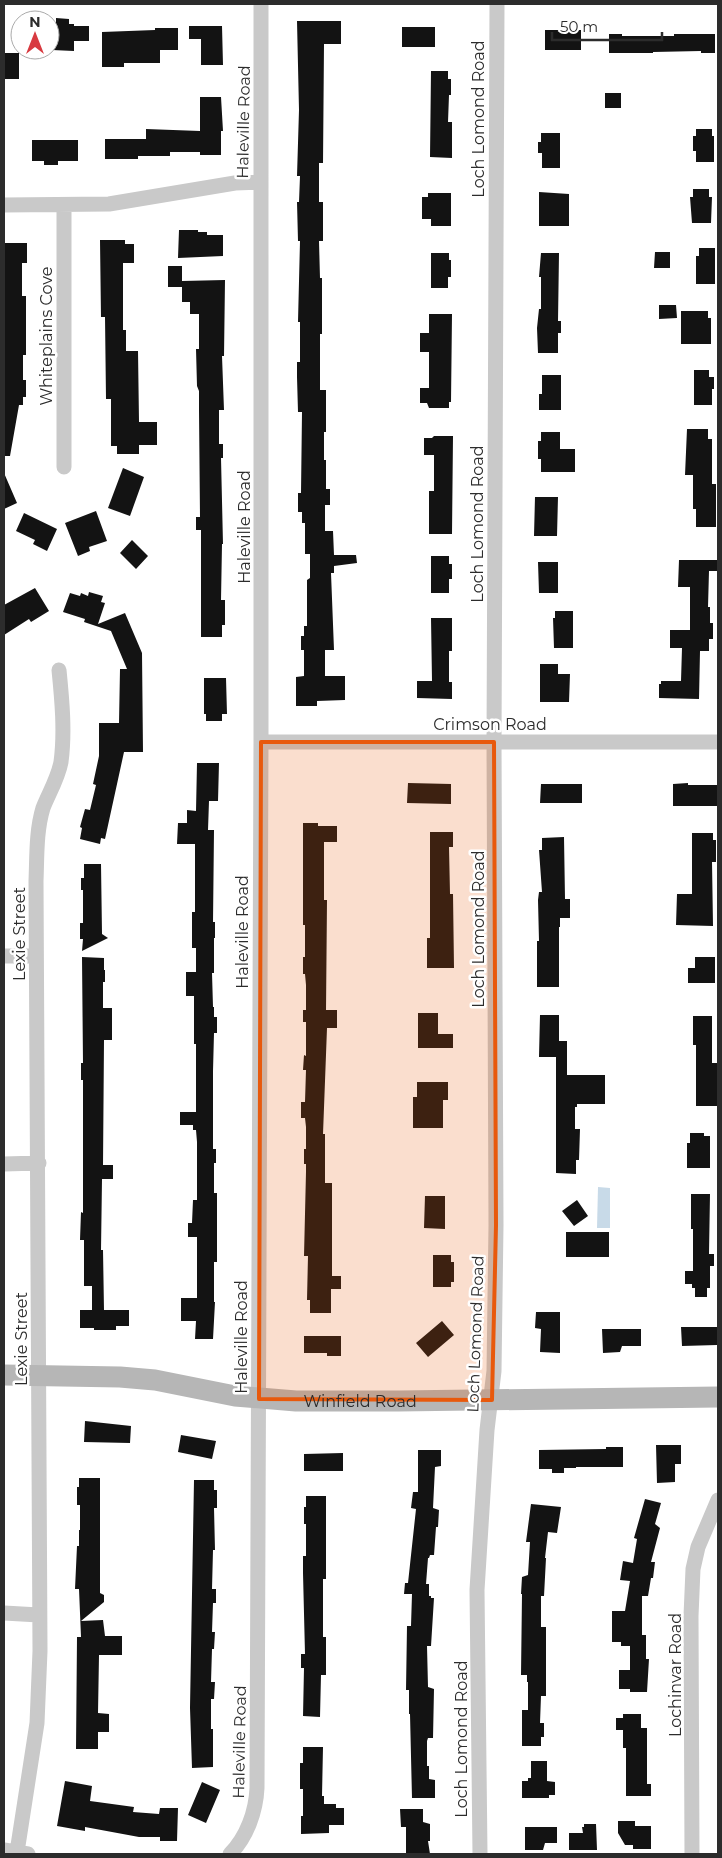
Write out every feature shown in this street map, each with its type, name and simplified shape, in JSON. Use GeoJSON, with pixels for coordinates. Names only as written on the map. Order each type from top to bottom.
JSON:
{"type":"FeatureCollection","features":[{"type":"Feature","properties":{"kind":"street","name":"Haleville Road"},"geometry":{"type":"LineString","coordinates":[[230,1854],[238,1846],[250,1821],[255,1807],[257,1788],[261,742],[261,4]]}},
{"type":"Feature","properties":{"kind":"street","name":"Loch Lomond Road"},"geometry":{"type":"LineString","coordinates":[[480,1854],[477,1584],[487,1430],[492,1400],[496,1224],[494,742],[496,4]]}},
{"type":"Feature","properties":{"kind":"street"},"geometry":{"type":"LineString","coordinates":[[4,205],[118,203],[235,183],[260,182]]}},
{"type":"Feature","properties":{"kind":"street","name":"Whiteplains Cove"},"geometry":{"type":"LineString","coordinates":[[64,205],[64,468]]}},
{"type":"Feature","properties":{"kind":"street","name":"Lexie Street"},"geometry":{"type":"LineString","coordinates":[[16,1852],[37,1723],[40,1651],[39,1163],[36,881],[39,824],[60,764],[62,726],[59,670]]}},
{"type":"Feature","properties":{"kind":"street","name":"Crimson Road"},"geometry":{"type":"LineString","coordinates":[[261,742],[718,742]]}},
{"type":"Feature","properties":{"kind":"street"},"geometry":{"type":"LineString","coordinates":[[4,956],[36,956]]}},
{"type":"Feature","properties":{"kind":"street"},"geometry":{"type":"LineString","coordinates":[[4,1164],[39,1163]]}},
{"type":"Feature","properties":{"kind":"street","name":"Winfield Road"},"geometry":{"type":"LineString","coordinates":[[4,1375],[91,1375],[146,1380],[259,1399],[334,1401],[718,1397]]}},
{"type":"Feature","properties":{"kind":"street","name":"Lochinvar Road"},"geometry":{"type":"LineString","coordinates":[[692,1854],[691,1616],[693,1569],[698,1547],[718,1500]]}},
{"type":"Feature","properties":{"kind":"street"},"geometry":{"type":"LineString","coordinates":[[4,1613],[40,1616]]}},
{"type":"Feature","properties":{"kind":"highlighted area"},"geometry":{"type":"Polygon","coordinates":[[[261,742],[494,742],[496,1225],[492,1400],[259,1399],[261,742]]]}},
{"type":"Feature","properties":{"kind":"water"},"geometry":{"type":"Polygon","coordinates":[[[598,1187],[610,1188],[610,1228],[597,1228],[598,1187]]]}},
{"type":"Feature","properties":{"kind":"building"},"geometry":{"type":"Polygon","coordinates":[[[60,18],[69,19],[69,24],[74,24],[74,26],[89,26],[89,41],[74,41],[74,51],[60,50],[60,18]]]}},
{"type":"Feature","properties":{"kind":"building"},"geometry":{"type":"Polygon","coordinates":[[[297,21],[341,21],[341,44],[324,44],[323,163],[319,163],[319,202],[323,202],[323,241],[319,241],[320,278],[322,278],[320,390],[326,390],[324,460],[326,460],[326,489],[330,489],[330,505],[325,505],[325,531],[333,531],[334,555],[356,555],[357,563],[334,566],[334,573],[331,573],[334,650],[325,650],[325,676],[345,676],[345,700],[317,701],[317,706],[296,706],[296,677],[304,676],[304,650],[301,650],[301,636],[304,636],[304,626],[307,626],[307,580],[310,578],[310,554],[305,554],[305,523],[302,523],[302,512],[298,512],[298,493],[301,493],[302,412],[298,412],[297,377],[297,362],[300,362],[300,322],[298,322],[300,241],[298,241],[297,202],[299,202],[300,176],[297,176],[299,110],[297,21]]]}},
{"type":"Feature","properties":{"kind":"building"},"geometry":{"type":"Polygon","coordinates":[[[189,26],[222,26],[223,65],[201,65],[201,39],[189,39],[189,26]]]}},
{"type":"Feature","properties":{"kind":"building"},"geometry":{"type":"Polygon","coordinates":[[[402,27],[435,27],[435,47],[402,47],[402,27]]]}},
{"type":"Feature","properties":{"kind":"building"},"geometry":{"type":"Polygon","coordinates":[[[155,28],[178,28],[178,50],[160,50],[160,63],[124,63],[124,67],[102,67],[102,32],[155,30],[155,28]]]}},
{"type":"Feature","properties":{"kind":"building"},"geometry":{"type":"Polygon","coordinates":[[[545,30],[581,30],[581,50],[545,50],[545,30]]]}},
{"type":"Feature","properties":{"kind":"building"},"geometry":{"type":"Polygon","coordinates":[[[609,34],[622,34],[622,36],[674,36],[674,34],[715,34],[715,53],[701,53],[701,51],[609,53],[609,34]]]}},
{"type":"Feature","properties":{"kind":"building"},"geometry":{"type":"Polygon","coordinates":[[[4,53],[10,53],[10,60],[19,60],[19,79],[4,79],[4,53]]]}},
{"type":"Feature","properties":{"kind":"building"},"geometry":{"type":"Polygon","coordinates":[[[431,71],[448,71],[448,79],[451,79],[448,122],[452,122],[452,158],[430,157],[431,71]]]}},
{"type":"Feature","properties":{"kind":"building"},"geometry":{"type":"Polygon","coordinates":[[[605,93],[621,93],[621,108],[605,108],[605,93]]]}},
{"type":"Feature","properties":{"kind":"building"},"geometry":{"type":"Polygon","coordinates":[[[200,97],[221,97],[223,131],[221,131],[221,155],[200,155],[200,152],[170,152],[170,156],[138,156],[138,159],[105,159],[105,139],[146,139],[146,129],[200,131],[200,97]]]}},
{"type":"Feature","properties":{"kind":"building"},"geometry":{"type":"Polygon","coordinates":[[[696,129],[712,129],[712,136],[714,136],[714,162],[696,162],[696,151],[693,151],[693,136],[696,136],[696,129]]]}},
{"type":"Feature","properties":{"kind":"building"},"geometry":{"type":"Polygon","coordinates":[[[541,133],[560,133],[560,168],[542,168],[542,153],[538,153],[538,142],[541,142],[541,133]]]}},
{"type":"Feature","properties":{"kind":"building"},"geometry":{"type":"Polygon","coordinates":[[[32,140],[78,140],[78,161],[58,161],[58,165],[44,165],[44,161],[32,161],[32,140]]]}},
{"type":"Feature","properties":{"kind":"building"},"geometry":{"type":"Polygon","coordinates":[[[693,189],[709,189],[709,197],[712,197],[711,223],[692,223],[690,197],[693,197],[693,189]]]}},
{"type":"Feature","properties":{"kind":"building"},"geometry":{"type":"Polygon","coordinates":[[[539,192],[569,194],[569,226],[539,226],[539,192]]]}},
{"type":"Feature","properties":{"kind":"building"},"geometry":{"type":"Polygon","coordinates":[[[428,193],[451,193],[451,226],[431,226],[431,219],[422,219],[422,197],[428,197],[428,193]]]}},
{"type":"Feature","properties":{"kind":"building"},"geometry":{"type":"Polygon","coordinates":[[[179,230],[198,230],[198,232],[207,232],[207,235],[223,235],[223,256],[178,258],[179,230]]]}},
{"type":"Feature","properties":{"kind":"building"},"geometry":{"type":"Polygon","coordinates":[[[100,240],[125,240],[125,244],[134,244],[134,263],[123,263],[123,330],[126,330],[126,351],[138,351],[139,422],[157,422],[157,445],[139,445],[139,454],[117,454],[117,446],[111,446],[111,399],[106,399],[105,317],[101,317],[100,240]]]}},
{"type":"Feature","properties":{"kind":"building"},"geometry":{"type":"Polygon","coordinates":[[[4,243],[27,243],[27,263],[22,263],[22,296],[26,296],[26,355],[23,355],[23,380],[26,380],[26,397],[23,397],[23,405],[19,405],[10,456],[4,456],[4,243]]]}},
{"type":"Feature","properties":{"kind":"building"},"geometry":{"type":"Polygon","coordinates":[[[699,248],[715,248],[715,284],[696,284],[696,256],[699,256],[699,248]]]}},
{"type":"Feature","properties":{"kind":"building"},"geometry":{"type":"Polygon","coordinates":[[[655,252],[670,252],[670,268],[654,268],[655,252]]]}},
{"type":"Feature","properties":{"kind":"building"},"geometry":{"type":"Polygon","coordinates":[[[431,253],[449,253],[451,277],[448,277],[448,288],[431,288],[431,253]]]}},
{"type":"Feature","properties":{"kind":"building"},"geometry":{"type":"Polygon","coordinates":[[[541,253],[559,253],[558,321],[561,321],[561,333],[558,333],[558,353],[538,353],[537,328],[539,309],[541,309],[541,277],[539,277],[541,253]]]}},
{"type":"Feature","properties":{"kind":"building"},"geometry":{"type":"Polygon","coordinates":[[[168,266],[182,266],[182,287],[168,287],[168,266]]]}},
{"type":"Feature","properties":{"kind":"building"},"geometry":{"type":"Polygon","coordinates":[[[225,280],[224,356],[222,356],[224,410],[219,410],[219,444],[223,444],[223,458],[221,458],[223,544],[221,600],[225,600],[225,625],[222,625],[222,637],[201,637],[201,530],[196,530],[196,517],[200,517],[199,391],[197,386],[196,349],[199,349],[199,314],[190,314],[190,302],[182,302],[182,281],[225,280]]]}},
{"type":"Feature","properties":{"kind":"building"},"geometry":{"type":"Polygon","coordinates":[[[659,305],[676,305],[677,318],[659,319],[659,305]]]}},
{"type":"Feature","properties":{"kind":"building"},"geometry":{"type":"Polygon","coordinates":[[[681,311],[708,311],[708,318],[711,318],[711,344],[681,344],[681,311]]]}},
{"type":"Feature","properties":{"kind":"building"},"geometry":{"type":"Polygon","coordinates":[[[429,314],[452,314],[451,402],[449,402],[449,408],[429,408],[427,403],[420,403],[420,388],[429,388],[429,352],[420,352],[420,333],[429,333],[429,314]]]}},
{"type":"Feature","properties":{"kind":"building"},"geometry":{"type":"Polygon","coordinates":[[[694,370],[709,370],[709,377],[714,377],[712,405],[694,405],[694,370]]]}},
{"type":"Feature","properties":{"kind":"building"},"geometry":{"type":"Polygon","coordinates":[[[542,375],[561,375],[561,410],[539,410],[539,394],[542,394],[542,375]]]}},
{"type":"Feature","properties":{"kind":"building"},"geometry":{"type":"Polygon","coordinates":[[[687,429],[708,429],[708,439],[712,439],[712,484],[716,484],[716,527],[696,527],[696,509],[693,509],[693,475],[685,475],[687,429]]]}},
{"type":"Feature","properties":{"kind":"building"},"geometry":{"type":"Polygon","coordinates":[[[541,432],[560,432],[560,449],[575,449],[575,472],[541,472],[541,459],[538,459],[538,441],[541,441],[541,432]]]}},
{"type":"Feature","properties":{"kind":"building"},"geometry":{"type":"Polygon","coordinates":[[[434,436],[453,436],[452,534],[429,534],[429,491],[434,491],[434,455],[424,455],[424,438],[432,438],[434,436]]]}},
{"type":"Feature","properties":{"kind":"building"},"geometry":{"type":"Polygon","coordinates":[[[123,468],[144,477],[130,516],[108,508],[123,468]]]}},
{"type":"Feature","properties":{"kind":"building"},"geometry":{"type":"Polygon","coordinates":[[[4,473],[17,503],[4,509],[4,473]]]}},
{"type":"Feature","properties":{"kind":"building"},"geometry":{"type":"Polygon","coordinates":[[[535,497],[558,497],[557,536],[534,536],[535,497]]]}},
{"type":"Feature","properties":{"kind":"building"},"geometry":{"type":"Polygon","coordinates":[[[96,511],[107,541],[89,547],[90,551],[78,556],[65,523],[96,511]]]}},
{"type":"Feature","properties":{"kind":"building"},"geometry":{"type":"Polygon","coordinates":[[[24,513],[57,529],[47,551],[33,544],[35,540],[16,531],[24,513]]]}},
{"type":"Feature","properties":{"kind":"building"},"geometry":{"type":"Polygon","coordinates":[[[132,540],[148,556],[136,569],[120,553],[132,540]]]}},
{"type":"Feature","properties":{"kind":"building"},"geometry":{"type":"Polygon","coordinates":[[[431,556],[449,556],[449,564],[452,564],[452,579],[449,579],[449,593],[431,593],[431,556]]]}},
{"type":"Feature","properties":{"kind":"building"},"geometry":{"type":"Polygon","coordinates":[[[679,560],[718,560],[718,571],[709,571],[708,607],[710,607],[710,623],[713,623],[713,639],[709,639],[709,651],[700,651],[699,699],[659,698],[659,684],[661,684],[661,681],[681,681],[682,648],[670,648],[670,630],[690,630],[690,587],[678,587],[679,560]]]}},
{"type":"Feature","properties":{"kind":"building"},"geometry":{"type":"Polygon","coordinates":[[[538,562],[558,562],[558,593],[539,593],[538,562]]]}},
{"type":"Feature","properties":{"kind":"building"},"geometry":{"type":"Polygon","coordinates":[[[35,588],[49,611],[31,622],[29,619],[4,635],[4,605],[35,588]]]}},
{"type":"Feature","properties":{"kind":"building"},"geometry":{"type":"Polygon","coordinates":[[[89,592],[103,596],[101,602],[105,603],[98,624],[125,613],[142,653],[143,752],[124,752],[105,839],[101,838],[100,844],[80,839],[82,828],[80,827],[85,809],[90,810],[96,785],[93,784],[99,756],[99,723],[119,723],[120,669],[127,669],[111,631],[84,622],[85,619],[63,612],[70,593],[80,596],[81,593],[88,596],[89,592]]]}},
{"type":"Feature","properties":{"kind":"building"},"geometry":{"type":"Polygon","coordinates":[[[555,611],[573,611],[573,648],[554,648],[553,618],[555,618],[555,611]]]}},
{"type":"Feature","properties":{"kind":"building"},"geometry":{"type":"Polygon","coordinates":[[[431,618],[452,618],[452,651],[449,651],[449,682],[452,682],[452,699],[417,698],[417,681],[432,681],[431,618]]]}},
{"type":"Feature","properties":{"kind":"building"},"geometry":{"type":"Polygon","coordinates":[[[540,664],[558,664],[558,674],[570,674],[569,702],[540,702],[540,664]]]}},
{"type":"Feature","properties":{"kind":"building"},"geometry":{"type":"Polygon","coordinates":[[[204,678],[226,678],[227,714],[222,714],[222,721],[206,721],[206,714],[204,714],[204,678]]]}},
{"type":"Feature","properties":{"kind":"building"},"geometry":{"type":"Polygon","coordinates":[[[197,763],[219,763],[218,801],[209,801],[208,830],[214,830],[213,922],[215,922],[215,938],[214,973],[212,973],[214,1017],[217,1017],[217,1033],[214,1033],[213,1071],[213,1149],[216,1149],[214,1193],[217,1193],[217,1262],[214,1262],[215,1302],[213,1339],[195,1339],[196,1321],[181,1321],[181,1298],[197,1298],[197,1237],[188,1237],[188,1223],[192,1223],[193,1200],[197,1200],[196,1130],[193,1130],[193,1125],[180,1125],[180,1112],[196,1112],[194,996],[186,996],[186,972],[196,972],[196,948],[192,948],[192,912],[195,912],[195,844],[177,844],[178,823],[187,823],[187,810],[196,811],[197,763]]]}},
{"type":"Feature","properties":{"kind":"building"},"geometry":{"type":"Polygon","coordinates":[[[408,783],[451,784],[451,804],[407,803],[408,783]]]}},
{"type":"Feature","properties":{"kind":"building"},"geometry":{"type":"Polygon","coordinates":[[[688,783],[688,785],[718,785],[718,806],[673,806],[673,784],[688,783]]]}},
{"type":"Feature","properties":{"kind":"building"},"geometry":{"type":"Polygon","coordinates":[[[541,784],[582,784],[582,803],[540,803],[541,784]]]}},
{"type":"Feature","properties":{"kind":"building"},"geometry":{"type":"Polygon","coordinates":[[[303,823],[318,823],[318,826],[337,826],[337,842],[324,842],[324,900],[327,900],[326,1010],[337,1010],[337,1028],[327,1028],[323,1134],[325,1134],[325,1183],[332,1183],[332,1276],[341,1276],[341,1289],[331,1289],[331,1313],[310,1313],[310,1300],[307,1300],[308,1256],[304,1256],[306,1164],[304,1164],[304,1149],[306,1149],[306,1127],[305,1118],[301,1118],[301,1102],[305,1102],[306,1070],[303,1070],[304,1055],[306,1056],[306,1022],[303,1022],[303,1010],[306,1010],[306,985],[305,974],[303,974],[305,925],[303,925],[303,823]]]}},
{"type":"Feature","properties":{"kind":"building"},"geometry":{"type":"Polygon","coordinates":[[[430,832],[453,832],[453,847],[449,847],[450,894],[453,894],[454,968],[427,968],[427,938],[430,938],[430,832]]]}},
{"type":"Feature","properties":{"kind":"building"},"geometry":{"type":"Polygon","coordinates":[[[692,833],[713,833],[713,840],[716,840],[716,862],[712,862],[713,926],[676,925],[677,894],[692,894],[692,833]]]}},
{"type":"Feature","properties":{"kind":"building"},"geometry":{"type":"Polygon","coordinates":[[[564,837],[565,899],[570,899],[570,918],[560,918],[559,987],[537,987],[538,900],[539,892],[542,892],[539,850],[542,850],[542,838],[564,837]]]}},
{"type":"Feature","properties":{"kind":"building"},"geometry":{"type":"Polygon","coordinates":[[[84,864],[101,864],[102,934],[108,938],[82,951],[83,939],[80,939],[80,923],[83,923],[83,890],[81,890],[81,878],[84,878],[84,864]]]}},
{"type":"Feature","properties":{"kind":"building"},"geometry":{"type":"Polygon","coordinates":[[[82,957],[104,958],[103,1008],[112,1008],[112,1040],[104,1040],[103,1165],[113,1165],[113,1179],[102,1179],[101,1250],[103,1250],[104,1310],[129,1310],[129,1326],[116,1326],[116,1330],[80,1328],[80,1310],[92,1310],[92,1286],[84,1286],[84,1240],[80,1240],[81,1212],[83,1213],[82,957]]]}},
{"type":"Feature","properties":{"kind":"building"},"geometry":{"type":"Polygon","coordinates":[[[695,957],[715,957],[715,983],[688,983],[688,968],[695,968],[695,957]]]}},
{"type":"Feature","properties":{"kind":"building"},"geometry":{"type":"Polygon","coordinates":[[[418,1013],[438,1013],[438,1034],[453,1034],[453,1048],[418,1048],[418,1013]]]}},
{"type":"Feature","properties":{"kind":"building"},"geometry":{"type":"Polygon","coordinates":[[[540,1015],[559,1015],[559,1041],[567,1041],[567,1075],[605,1075],[605,1104],[577,1104],[577,1107],[575,1107],[575,1129],[580,1129],[579,1160],[576,1160],[576,1174],[556,1173],[556,1057],[539,1057],[540,1015]]]}},
{"type":"Feature","properties":{"kind":"building"},"geometry":{"type":"Polygon","coordinates":[[[693,1016],[712,1016],[712,1063],[718,1063],[718,1106],[696,1106],[696,1045],[693,1045],[693,1016]]]}},
{"type":"Feature","properties":{"kind":"building"},"geometry":{"type":"Polygon","coordinates":[[[417,1082],[448,1082],[448,1100],[443,1100],[443,1128],[413,1128],[413,1097],[417,1097],[417,1082]]]}},
{"type":"Feature","properties":{"kind":"building"},"geometry":{"type":"Polygon","coordinates":[[[690,1133],[704,1133],[704,1136],[710,1136],[710,1168],[687,1168],[687,1143],[690,1143],[690,1133]]]}},
{"type":"Feature","properties":{"kind":"building"},"geometry":{"type":"Polygon","coordinates":[[[691,1194],[710,1194],[709,1254],[714,1254],[714,1266],[710,1266],[710,1288],[707,1288],[707,1297],[695,1297],[695,1288],[692,1288],[692,1284],[685,1284],[685,1271],[693,1271],[691,1194]]]}},
{"type":"Feature","properties":{"kind":"building"},"geometry":{"type":"Polygon","coordinates":[[[425,1196],[445,1196],[445,1229],[424,1228],[425,1196]]]}},
{"type":"Feature","properties":{"kind":"building"},"geometry":{"type":"Polygon","coordinates":[[[577,1200],[588,1216],[574,1226],[562,1211],[577,1200]]]}},
{"type":"Feature","properties":{"kind":"building"},"geometry":{"type":"Polygon","coordinates":[[[566,1232],[609,1232],[609,1257],[566,1257],[566,1232]]]}},
{"type":"Feature","properties":{"kind":"building"},"geometry":{"type":"Polygon","coordinates":[[[433,1255],[451,1255],[451,1262],[454,1262],[454,1282],[451,1282],[451,1287],[433,1287],[433,1255]]]}},
{"type":"Feature","properties":{"kind":"building"},"geometry":{"type":"Polygon","coordinates":[[[536,1312],[560,1312],[560,1353],[540,1352],[541,1329],[535,1328],[536,1312]]]}},
{"type":"Feature","properties":{"kind":"building"},"geometry":{"type":"Polygon","coordinates":[[[442,1321],[454,1335],[428,1357],[416,1343],[442,1321]]]}},
{"type":"Feature","properties":{"kind":"building"},"geometry":{"type":"Polygon","coordinates":[[[681,1327],[717,1327],[717,1345],[682,1346],[681,1327]]]}},
{"type":"Feature","properties":{"kind":"building"},"geometry":{"type":"Polygon","coordinates":[[[602,1329],[641,1329],[641,1346],[622,1346],[620,1352],[603,1353],[602,1329]]]}},
{"type":"Feature","properties":{"kind":"building"},"geometry":{"type":"Polygon","coordinates":[[[304,1336],[341,1336],[341,1356],[327,1356],[327,1353],[304,1353],[304,1336]]]}},
{"type":"Feature","properties":{"kind":"building"},"geometry":{"type":"Polygon","coordinates":[[[85,1421],[131,1426],[130,1443],[84,1442],[85,1421]]]}},
{"type":"Feature","properties":{"kind":"building"},"geometry":{"type":"Polygon","coordinates":[[[181,1435],[216,1441],[212,1459],[178,1452],[181,1435]]]}},
{"type":"Feature","properties":{"kind":"building"},"geometry":{"type":"Polygon","coordinates":[[[656,1445],[681,1445],[681,1464],[675,1464],[675,1482],[657,1483],[656,1445]]]}},
{"type":"Feature","properties":{"kind":"building"},"geometry":{"type":"Polygon","coordinates":[[[606,1447],[623,1447],[623,1467],[564,1468],[564,1473],[552,1473],[552,1469],[539,1469],[539,1450],[606,1449],[606,1447]]]}},
{"type":"Feature","properties":{"kind":"building"},"geometry":{"type":"Polygon","coordinates":[[[418,1450],[441,1450],[441,1466],[435,1467],[433,1508],[439,1510],[438,1527],[436,1527],[434,1555],[430,1555],[428,1558],[426,1584],[429,1584],[429,1596],[434,1598],[431,1646],[427,1646],[428,1687],[434,1689],[433,1738],[428,1738],[427,1741],[427,1766],[429,1766],[429,1779],[435,1780],[435,1798],[412,1798],[409,1690],[406,1690],[407,1626],[411,1626],[412,1594],[404,1594],[405,1583],[408,1583],[416,1509],[411,1508],[413,1492],[418,1492],[418,1450]]]}},
{"type":"Feature","properties":{"kind":"building"},"geometry":{"type":"Polygon","coordinates":[[[343,1453],[343,1471],[304,1471],[304,1454],[343,1453]]]}},
{"type":"Feature","properties":{"kind":"building"},"geometry":{"type":"Polygon","coordinates":[[[79,1478],[100,1478],[100,1593],[104,1595],[104,1602],[81,1621],[103,1620],[105,1636],[122,1636],[122,1655],[99,1655],[98,1713],[109,1714],[109,1732],[98,1732],[98,1749],[76,1749],[77,1637],[81,1637],[79,1589],[75,1589],[77,1546],[79,1546],[80,1530],[80,1505],[77,1505],[79,1478]]]}},
{"type":"Feature","properties":{"kind":"building"},"geometry":{"type":"Polygon","coordinates":[[[194,1480],[214,1480],[214,1490],[217,1490],[217,1508],[214,1508],[215,1550],[213,1550],[212,1589],[216,1589],[216,1603],[213,1603],[212,1632],[215,1632],[214,1649],[212,1649],[211,1682],[215,1682],[214,1699],[211,1699],[213,1767],[192,1768],[190,1708],[194,1480]]]}},
{"type":"Feature","properties":{"kind":"building"},"geometry":{"type":"Polygon","coordinates":[[[306,1496],[326,1496],[326,1579],[323,1579],[323,1637],[326,1637],[326,1675],[321,1675],[320,1717],[303,1716],[304,1668],[301,1668],[301,1654],[305,1654],[303,1556],[306,1556],[304,1507],[306,1507],[306,1496]]]}},
{"type":"Feature","properties":{"kind":"building"},"geometry":{"type":"Polygon","coordinates":[[[645,1499],[661,1503],[655,1524],[660,1528],[651,1562],[655,1562],[653,1578],[651,1578],[648,1596],[642,1596],[642,1635],[646,1635],[646,1659],[649,1659],[647,1692],[630,1692],[630,1689],[619,1689],[619,1670],[630,1670],[630,1646],[621,1646],[621,1642],[612,1642],[612,1611],[625,1611],[630,1581],[620,1580],[623,1561],[633,1563],[637,1539],[634,1538],[645,1499]]]}},
{"type":"Feature","properties":{"kind":"building"},"geometry":{"type":"Polygon","coordinates":[[[531,1504],[561,1507],[557,1533],[548,1532],[544,1596],[541,1596],[541,1627],[546,1627],[546,1696],[541,1696],[540,1723],[544,1723],[544,1737],[541,1737],[541,1746],[522,1746],[522,1710],[528,1710],[528,1682],[527,1675],[521,1675],[521,1594],[522,1577],[528,1575],[530,1542],[526,1542],[531,1504]]]}},
{"type":"Feature","properties":{"kind":"building"},"geometry":{"type":"Polygon","coordinates":[[[623,1714],[641,1714],[641,1728],[647,1728],[647,1784],[651,1784],[651,1796],[626,1796],[626,1748],[623,1748],[623,1730],[616,1730],[616,1718],[623,1718],[623,1714]]]}},
{"type":"Feature","properties":{"kind":"building"},"geometry":{"type":"Polygon","coordinates":[[[303,1747],[323,1747],[322,1796],[324,1796],[324,1804],[336,1804],[336,1808],[344,1808],[344,1825],[329,1825],[329,1833],[301,1834],[303,1789],[300,1789],[300,1763],[303,1763],[303,1747]]]}},
{"type":"Feature","properties":{"kind":"building"},"geometry":{"type":"Polygon","coordinates":[[[531,1761],[547,1761],[547,1781],[555,1782],[555,1795],[549,1795],[549,1798],[522,1798],[522,1781],[528,1781],[528,1778],[531,1778],[531,1761]]]}},
{"type":"Feature","properties":{"kind":"building"},"geometry":{"type":"Polygon","coordinates":[[[65,1781],[92,1786],[90,1801],[134,1807],[133,1812],[159,1814],[160,1808],[178,1808],[177,1841],[160,1841],[160,1837],[139,1837],[85,1827],[85,1831],[57,1826],[65,1781]]]}},
{"type":"Feature","properties":{"kind":"building"},"geometry":{"type":"Polygon","coordinates":[[[202,1782],[220,1790],[206,1823],[188,1815],[202,1782]]]}},
{"type":"Feature","properties":{"kind":"building"},"geometry":{"type":"Polygon","coordinates":[[[400,1809],[423,1809],[423,1822],[430,1824],[430,1841],[428,1841],[430,1854],[406,1854],[406,1827],[401,1827],[400,1809]]]}},
{"type":"Feature","properties":{"kind":"building"},"geometry":{"type":"Polygon","coordinates":[[[618,1821],[635,1821],[635,1826],[651,1826],[651,1849],[633,1849],[633,1845],[625,1845],[618,1833],[618,1821]]]}},
{"type":"Feature","properties":{"kind":"building"},"geometry":{"type":"Polygon","coordinates":[[[584,1824],[596,1824],[597,1850],[569,1850],[569,1833],[583,1833],[582,1827],[584,1827],[584,1824]]]}},
{"type":"Feature","properties":{"kind":"building"},"geometry":{"type":"Polygon","coordinates":[[[525,1827],[557,1827],[557,1843],[545,1843],[543,1850],[525,1850],[525,1827]]]}}]}
